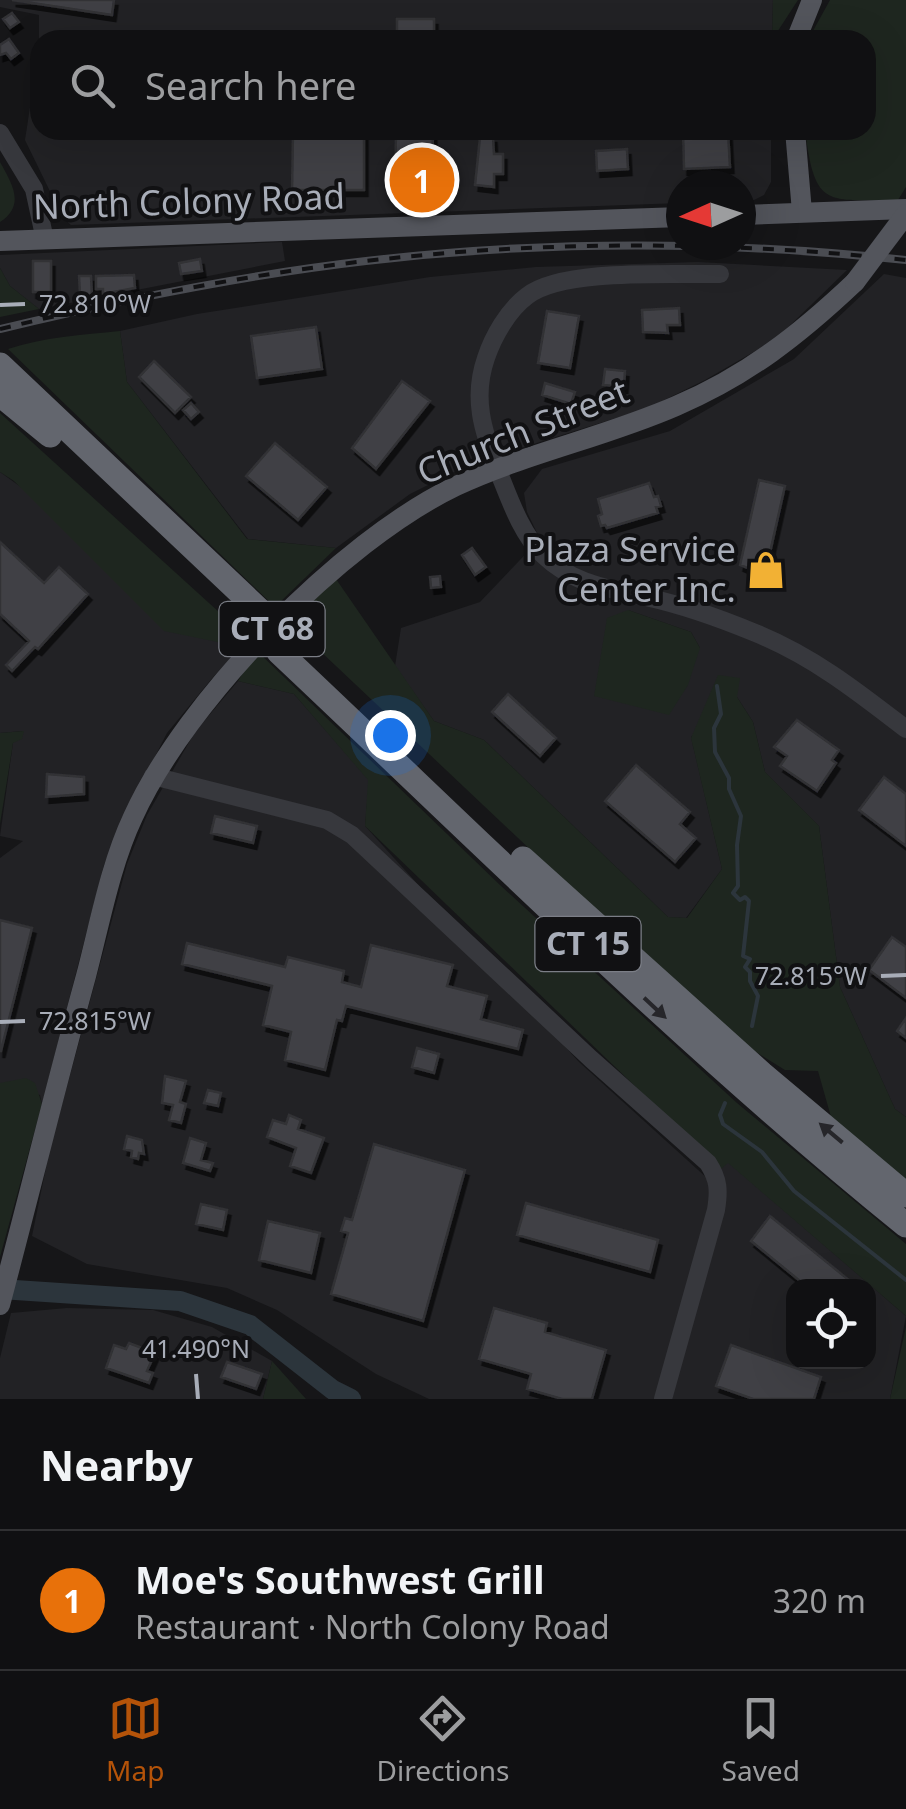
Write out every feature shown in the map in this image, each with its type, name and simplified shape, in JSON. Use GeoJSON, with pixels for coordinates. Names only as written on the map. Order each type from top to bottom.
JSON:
{"type":"FeatureCollection","features":[{"type":"Feature","properties":{"kind":"highway","name":"CT 15"},"geometry":{"type":"LineString","coordinates":[[0,364],[708,1056],[906,1225]]}},
{"type":"Feature","properties":{"kind":"highway","name":"CT 15"},"geometry":{"type":"LineString","coordinates":[[0,391],[256,618]]}},
{"type":"Feature","properties":{"kind":"highway","name":"CT 15"},"geometry":{"type":"LineString","coordinates":[[285,646],[635,962],[906,1195]]}},
{"type":"Feature","properties":{"kind":"main road"},"geometry":{"type":"LineString","coordinates":[[800,30],[812,0]]}},
{"type":"Feature","properties":{"kind":"main road"},"geometry":{"type":"LineString","coordinates":[[796,140],[802,212]]}},
{"type":"Feature","properties":{"kind":"main road"},"geometry":{"type":"LineString","coordinates":[[756,214],[906,212]]}},
{"type":"Feature","properties":{"kind":"main road","name":"Church Street"},"geometry":{"type":"LineString","coordinates":[[0,1305],[119,853],[153,776],[221,686],[331,572],[389,524],[455,487],[498,469],[674,408],[710,391],[798,336],[856,282],[906,212]]}},
{"type":"Feature","properties":{"kind":"main road","name":"North Colony Road"},"geometry":{"type":"LineString","coordinates":[[0,241],[666,218]]}},
{"type":"Feature","properties":{"kind":"street"},"geometry":{"type":"LineString","coordinates":[[0,133],[34,189],[46,240]]}},
{"type":"Feature","properties":{"kind":"street"},"geometry":{"type":"LineString","coordinates":[[720,274],[557,282],[536,290],[518,304],[484,363],[479,388],[479,411],[498,469],[531,540],[543,555],[574,578],[602,590],[673,604],[757,633],[820,664],[906,729]]}},
{"type":"Feature","properties":{"kind":"street"},"geometry":{"type":"LineString","coordinates":[[153,776],[327,820],[352,835],[591,1060],[708,1163],[720,1190],[663,1399]]}},
{"type":"Feature","properties":{"kind":"shaded area"},"geometry":{"type":"Polygon","coordinates":[[[0,0],[773,0],[772,30],[39,30],[39,15],[0,7],[0,0]]]}},
{"type":"Feature","properties":{"kind":"shaded area"},"geometry":{"type":"Polygon","coordinates":[[[773,0],[798,0],[778,30],[772,30],[773,0]]]}},
{"type":"Feature","properties":{"kind":"shaded area"},"geometry":{"type":"Polygon","coordinates":[[[830,0],[906,0],[906,187],[898,200],[840,199],[820,187],[807,140],[876,140],[876,30],[814,30],[830,0]]]}},
{"type":"Feature","properties":{"kind":"shaded area"},"geometry":{"type":"Polygon","coordinates":[[[30,107],[30,140],[771,140],[771,182],[764,195],[756,199],[756,170],[666,170],[666,204],[71,225],[63,218],[25,140],[30,107]]]}},
{"type":"Feature","properties":{"kind":"shaded area"},"geometry":{"type":"Polygon","coordinates":[[[0,162],[15,201],[13,209],[0,222],[0,162]]]}},
{"type":"Feature","properties":{"kind":"shaded area"},"geometry":{"type":"Polygon","coordinates":[[[282,242],[285,261],[39,309],[10,286],[0,268],[0,255],[282,242]]]}},
{"type":"Feature","properties":{"kind":"shaded area"},"geometry":{"type":"Polygon","coordinates":[[[698,262],[847,270],[776,339],[705,380],[648,408],[470,464],[410,494],[336,548],[248,539],[127,382],[120,331],[197,314],[430,277],[536,267],[698,262]]]}},
{"type":"Feature","properties":{"kind":"shaded area"},"geometry":{"type":"Polygon","coordinates":[[[0,268],[10,286],[39,309],[0,317],[0,268]]]}},
{"type":"Feature","properties":{"kind":"shaded area"},"geometry":{"type":"Polygon","coordinates":[[[884,274],[906,278],[906,1117],[895,1109],[840,987],[819,826],[765,772],[753,722],[737,697],[691,737],[722,869],[686,918],[668,917],[484,740],[434,721],[395,666],[401,628],[480,602],[540,539],[527,512],[524,493],[542,469],[670,431],[794,359],[884,274]],[[628,610],[700,648],[691,632],[628,610]]]}},
{"type":"Feature","properties":{"kind":"shaded area"},"geometry":{"type":"Polygon","coordinates":[[[120,331],[127,382],[247,539],[336,548],[275,607],[8,349],[49,339],[120,331]]]}},
{"type":"Feature","properties":{"kind":"shaded area"},"geometry":{"type":"Polygon","coordinates":[[[0,413],[231,623],[247,640],[242,647],[164,631],[14,481],[0,472],[0,413]]]}},
{"type":"Feature","properties":{"kind":"shaded area"},"geometry":{"type":"Polygon","coordinates":[[[0,472],[242,647],[167,733],[119,827],[104,865],[42,1104],[40,1095],[0,1083],[0,858],[23,841],[0,836],[13,743],[23,731],[0,733],[0,472]]]}},
{"type":"Feature","properties":{"kind":"shaded area"},"geometry":{"type":"Polygon","coordinates":[[[336,579],[434,721],[484,740],[668,917],[687,918],[722,869],[691,738],[718,675],[740,678],[737,697],[753,722],[765,772],[819,826],[840,987],[895,1109],[906,1117],[906,1179],[833,1124],[818,1071],[785,1070],[745,1045],[573,890],[300,632],[295,618],[336,579]]]}},
{"type":"Feature","properties":{"kind":"shaded area"},"geometry":{"type":"Polygon","coordinates":[[[628,610],[691,632],[700,648],[688,685],[669,715],[594,696],[607,618],[628,610]]]}},
{"type":"Feature","properties":{"kind":"shaded area"},"geometry":{"type":"Polygon","coordinates":[[[257,651],[500,885],[737,1103],[906,1244],[906,1316],[876,1290],[876,1279],[863,1279],[728,1163],[721,1169],[365,826],[368,780],[294,694],[238,681],[257,651]]]}},
{"type":"Feature","properties":{"kind":"shaded area"},"geometry":{"type":"Polygon","coordinates":[[[238,681],[294,694],[369,780],[365,826],[579,1062],[708,1179],[728,1162],[863,1279],[786,1279],[786,1369],[876,1369],[876,1290],[906,1316],[890,1399],[429,1399],[376,1374],[277,1310],[227,1288],[87,1264],[32,1236],[49,1153],[127,864],[147,815],[195,732],[238,681]]]}},
{"type":"Feature","properties":{"kind":"shaded area"},"geometry":{"type":"Polygon","coordinates":[[[24,731],[22,739],[13,743],[0,824],[0,733],[24,731]]]}},
{"type":"Feature","properties":{"kind":"shaded area"},"geometry":{"type":"Polygon","coordinates":[[[26,1078],[35,1083],[42,1104],[0,1257],[0,1083],[26,1078]]]}},
{"type":"Feature","properties":{"kind":"shaded area"},"geometry":{"type":"Polygon","coordinates":[[[67,1308],[153,1310],[212,1327],[272,1361],[263,1399],[0,1399],[0,1358],[11,1313],[67,1308]]]}},
{"type":"Feature","properties":{"kind":"shaded area"},"geometry":{"type":"Polygon","coordinates":[[[906,1327],[906,1399],[890,1399],[906,1327]]]}},
{"type":"Feature","properties":{"kind":"shaded area"},"geometry":{"type":"Polygon","coordinates":[[[272,1361],[306,1399],[263,1399],[272,1361]]]}},
{"type":"Feature","properties":{"kind":"building"},"geometry":{"type":"Polygon","coordinates":[[[12,0],[114,0],[112,15],[12,0]]]}},
{"type":"Feature","properties":{"kind":"building"},"geometry":{"type":"Polygon","coordinates":[[[12,13],[19,22],[10,28],[3,19],[12,13]]]}},
{"type":"Feature","properties":{"kind":"building"},"geometry":{"type":"Polygon","coordinates":[[[397,19],[434,19],[434,30],[397,30],[397,19]]]}},
{"type":"Feature","properties":{"kind":"building"},"geometry":{"type":"Polygon","coordinates":[[[9,39],[19,53],[11,59],[6,53],[0,55],[0,45],[9,39]]]}},
{"type":"Feature","properties":{"kind":"building"},"geometry":{"type":"Polygon","coordinates":[[[293,140],[364,140],[364,190],[292,190],[293,140]]]}},
{"type":"Feature","properties":{"kind":"building"},"geometry":{"type":"Polygon","coordinates":[[[396,140],[433,140],[432,192],[395,192],[396,140]]]}},
{"type":"Feature","properties":{"kind":"building"},"geometry":{"type":"Polygon","coordinates":[[[480,140],[493,140],[494,154],[503,154],[503,174],[494,174],[494,187],[475,185],[480,140]]]}},
{"type":"Feature","properties":{"kind":"building"},"geometry":{"type":"Polygon","coordinates":[[[683,140],[728,140],[730,167],[684,169],[683,140]]]}},
{"type":"Feature","properties":{"kind":"building"},"geometry":{"type":"Polygon","coordinates":[[[627,149],[628,169],[597,171],[596,151],[627,149]]]}},
{"type":"Feature","properties":{"kind":"building"},"geometry":{"type":"Polygon","coordinates":[[[200,259],[202,271],[181,274],[179,263],[200,259]]]}},
{"type":"Feature","properties":{"kind":"building"},"geometry":{"type":"Polygon","coordinates":[[[33,261],[51,261],[51,292],[33,292],[33,261]]]}},
{"type":"Feature","properties":{"kind":"building"},"geometry":{"type":"Polygon","coordinates":[[[134,275],[135,288],[103,294],[103,289],[96,289],[96,276],[134,275]]]}},
{"type":"Feature","properties":{"kind":"building"},"geometry":{"type":"Polygon","coordinates":[[[79,276],[91,276],[92,296],[80,296],[79,276]]]}},
{"type":"Feature","properties":{"kind":"building"},"geometry":{"type":"Polygon","coordinates":[[[679,308],[680,325],[667,325],[668,333],[643,332],[642,310],[679,308]]]}},
{"type":"Feature","properties":{"kind":"building"},"geometry":{"type":"Polygon","coordinates":[[[547,311],[579,316],[570,368],[538,363],[547,311]]]}},
{"type":"Feature","properties":{"kind":"building"},"geometry":{"type":"Polygon","coordinates":[[[316,327],[322,369],[257,378],[251,336],[316,327]]]}},
{"type":"Feature","properties":{"kind":"building"},"geometry":{"type":"Polygon","coordinates":[[[154,361],[191,397],[175,413],[139,377],[154,361]]]}},
{"type":"Feature","properties":{"kind":"building"},"geometry":{"type":"Polygon","coordinates":[[[605,369],[625,371],[624,387],[603,385],[605,369]]]}},
{"type":"Feature","properties":{"kind":"building"},"geometry":{"type":"Polygon","coordinates":[[[402,381],[430,401],[376,469],[352,448],[402,381]]]}},
{"type":"Feature","properties":{"kind":"building"},"geometry":{"type":"Polygon","coordinates":[[[545,383],[575,392],[571,404],[542,395],[545,383]]]}},
{"type":"Feature","properties":{"kind":"building"},"geometry":{"type":"Polygon","coordinates":[[[191,403],[199,412],[191,419],[183,410],[191,403]]]}},
{"type":"Feature","properties":{"kind":"building"},"geometry":{"type":"Polygon","coordinates":[[[275,443],[327,487],[298,520],[246,476],[275,443]]]}},
{"type":"Feature","properties":{"kind":"building"},"geometry":{"type":"Polygon","coordinates":[[[759,480],[785,486],[765,575],[740,565],[759,480]]]}},
{"type":"Feature","properties":{"kind":"building"},"geometry":{"type":"Polygon","coordinates":[[[649,483],[661,506],[656,507],[658,513],[607,528],[601,526],[598,499],[649,483]]]}},
{"type":"Feature","properties":{"kind":"building"},"geometry":{"type":"Polygon","coordinates":[[[0,542],[44,583],[59,567],[88,594],[38,649],[35,647],[12,671],[6,665],[29,641],[0,614],[0,542]]]}},
{"type":"Feature","properties":{"kind":"building"},"geometry":{"type":"Polygon","coordinates":[[[472,548],[486,567],[475,575],[462,555],[472,548]]]}},
{"type":"Feature","properties":{"kind":"building"},"geometry":{"type":"Polygon","coordinates":[[[440,576],[441,587],[431,588],[430,577],[440,576]]]}},
{"type":"Feature","properties":{"kind":"building"},"geometry":{"type":"Polygon","coordinates":[[[508,694],[556,738],[540,756],[492,712],[508,694]]]}},
{"type":"Feature","properties":{"kind":"building"},"geometry":{"type":"Polygon","coordinates":[[[797,720],[839,750],[832,760],[836,763],[817,791],[780,766],[787,756],[774,747],[797,720]]]}},
{"type":"Feature","properties":{"kind":"building"},"geometry":{"type":"Polygon","coordinates":[[[636,765],[690,812],[680,824],[696,838],[675,862],[605,801],[636,765]]]}},
{"type":"Feature","properties":{"kind":"building"},"geometry":{"type":"Polygon","coordinates":[[[47,774],[84,777],[84,794],[46,797],[47,774]]]}},
{"type":"Feature","properties":{"kind":"building"},"geometry":{"type":"Polygon","coordinates":[[[884,777],[906,794],[906,846],[859,810],[884,777]]]}},
{"type":"Feature","properties":{"kind":"building"},"geometry":{"type":"Polygon","coordinates":[[[215,816],[257,826],[253,843],[211,833],[215,816]]]}},
{"type":"Feature","properties":{"kind":"building"},"geometry":{"type":"Polygon","coordinates":[[[0,920],[32,928],[1,1051],[0,1051],[0,920]]]}},
{"type":"Feature","properties":{"kind":"building"},"geometry":{"type":"Polygon","coordinates":[[[892,937],[906,947],[906,998],[869,970],[892,937]]]}},
{"type":"Feature","properties":{"kind":"building"},"geometry":{"type":"Polygon","coordinates":[[[187,943],[285,967],[288,957],[344,971],[342,982],[361,987],[371,945],[453,965],[447,986],[487,996],[481,1019],[523,1030],[518,1049],[346,1006],[342,1021],[337,1020],[325,1070],[285,1060],[291,1032],[263,1025],[272,986],[182,964],[187,943]]]}},
{"type":"Feature","properties":{"kind":"building"},"geometry":{"type":"Polygon","coordinates":[[[906,1018],[906,1038],[897,1031],[906,1018]]]}},
{"type":"Feature","properties":{"kind":"building"},"geometry":{"type":"Polygon","coordinates":[[[417,1048],[439,1054],[434,1073],[412,1067],[417,1048]]]}},
{"type":"Feature","properties":{"kind":"building"},"geometry":{"type":"Polygon","coordinates":[[[165,1076],[186,1081],[180,1102],[186,1104],[181,1123],[169,1120],[173,1105],[162,1103],[165,1076]]]}},
{"type":"Feature","properties":{"kind":"building"},"geometry":{"type":"Polygon","coordinates":[[[208,1090],[221,1093],[218,1106],[204,1103],[208,1090]]]}},
{"type":"Feature","properties":{"kind":"building"},"geometry":{"type":"Polygon","coordinates":[[[289,1115],[301,1120],[298,1129],[324,1138],[311,1173],[290,1166],[296,1148],[267,1137],[273,1120],[286,1124],[289,1115]]]}},
{"type":"Feature","properties":{"kind":"building"},"geometry":{"type":"Polygon","coordinates":[[[127,1136],[142,1140],[144,1154],[139,1153],[138,1159],[131,1157],[132,1151],[124,1149],[127,1136]]]}},
{"type":"Feature","properties":{"kind":"building"},"geometry":{"type":"Polygon","coordinates":[[[190,1138],[206,1143],[201,1160],[213,1163],[210,1171],[183,1163],[190,1138]]]}},
{"type":"Feature","properties":{"kind":"building"},"geometry":{"type":"Polygon","coordinates":[[[374,1144],[465,1170],[423,1321],[331,1294],[348,1233],[341,1231],[345,1218],[352,1220],[374,1144]]]}},
{"type":"Feature","properties":{"kind":"building"},"geometry":{"type":"Polygon","coordinates":[[[526,1203],[658,1240],[650,1272],[517,1235],[526,1203]]]}},
{"type":"Feature","properties":{"kind":"building"},"geometry":{"type":"Polygon","coordinates":[[[201,1204],[227,1210],[223,1230],[196,1224],[201,1204]]]}},
{"type":"Feature","properties":{"kind":"building"},"geometry":{"type":"Polygon","coordinates":[[[770,1216],[848,1279],[797,1279],[751,1241],[770,1216]]]}},
{"type":"Feature","properties":{"kind":"building"},"geometry":{"type":"Polygon","coordinates":[[[268,1221],[320,1233],[311,1273],[259,1260],[268,1221]]]}},
{"type":"Feature","properties":{"kind":"building"},"geometry":{"type":"Polygon","coordinates":[[[494,1308],[547,1323],[545,1332],[606,1350],[592,1399],[562,1399],[527,1389],[531,1374],[479,1359],[494,1308]]]}},
{"type":"Feature","properties":{"kind":"building"},"geometry":{"type":"Polygon","coordinates":[[[129,1343],[155,1353],[147,1371],[153,1373],[149,1383],[106,1368],[114,1345],[126,1349],[129,1343]]]}},
{"type":"Feature","properties":{"kind":"building"},"geometry":{"type":"Polygon","coordinates":[[[731,1345],[786,1365],[786,1369],[821,1377],[814,1399],[753,1399],[716,1386],[731,1345]]]}},
{"type":"Feature","properties":{"kind":"building"},"geometry":{"type":"Polygon","coordinates":[[[227,1362],[262,1374],[256,1389],[221,1377],[227,1362]]]}},
{"type":"Feature","properties":{"kind":"waterway"},"geometry":{"type":"LineString","coordinates":[[717,686],[721,714],[714,728],[715,752],[729,778],[729,789],[741,816],[738,886],[733,893],[740,900],[745,897],[749,901],[743,956],[750,959],[745,967],[758,996],[752,1026]]}},
{"type":"Feature","properties":{"kind":"waterway"},"geometry":{"type":"LineString","coordinates":[[725,1103],[720,1115],[723,1124],[762,1152],[794,1191],[906,1280]]}},
{"type":"Feature","properties":{"kind":"waterway"},"geometry":{"type":"LineString","coordinates":[[0,1289],[180,1301],[250,1325],[333,1390],[351,1399]]}},
{"type":"Feature","properties":{"kind":"railway"},"geometry":{"type":"LineString","coordinates":[[0,329],[228,281],[433,254],[569,246],[704,246],[906,260]]}},
{"type":"Feature","properties":{"kind":"place","name":"Moe's Southwest Grill"},"geometry":{"type":"Point","coordinates":[422,180]}},
{"type":"Feature","properties":{"kind":"place","name":"Plaza Service Center Inc."},"geometry":{"type":"Point","coordinates":[766,570]}}]}
